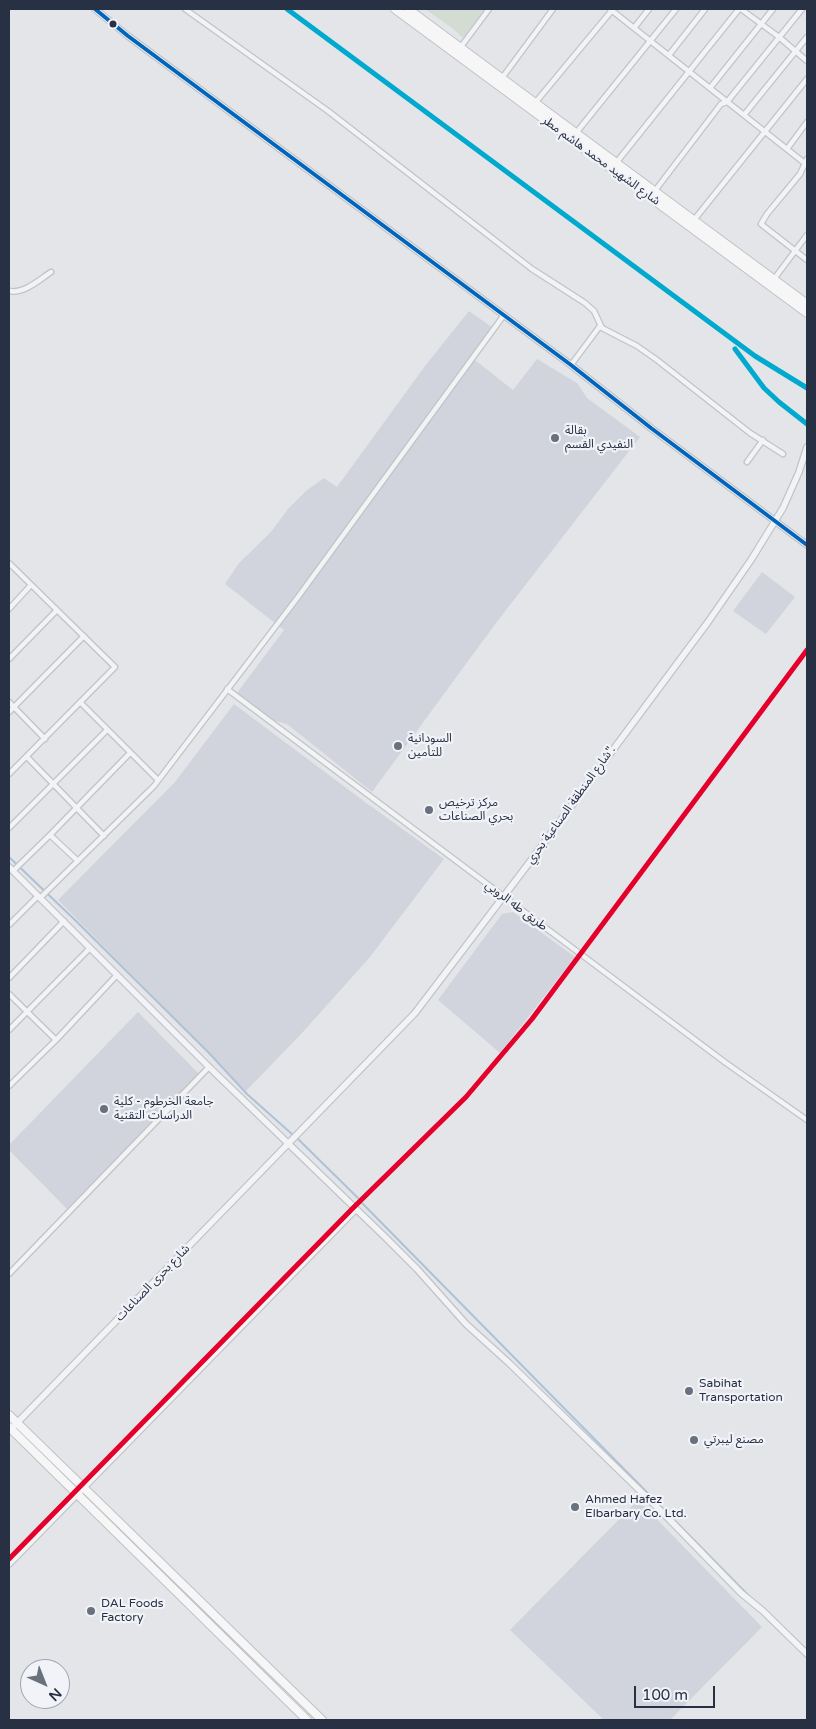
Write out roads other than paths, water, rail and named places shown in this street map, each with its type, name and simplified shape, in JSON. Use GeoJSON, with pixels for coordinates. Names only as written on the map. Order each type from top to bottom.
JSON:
{"type":"FeatureCollection","features":[{"type":"Feature","properties":{"kind":"main road","name":"شارع الشهيد محمد هاشم مطر"},"geometry":{"type":"LineString","coordinates":[[395,9],[502,78],[616,163],[652,194],[694,220],[807,304]]}},
{"type":"Feature","properties":{"kind":"main road","name":"شارع الشهيد محمد هاشم مطر"},"geometry":{"type":"LineString","coordinates":[[408,9],[458,50],[807,312]]}},
{"type":"Feature","properties":{"kind":"main road"},"geometry":{"type":"LineString","coordinates":[[9,1415],[11,1428],[307,1720]]}},
{"type":"Feature","properties":{"kind":"main road"},"geometry":{"type":"LineString","coordinates":[[11,1428],[83,1488],[322,1720]]}},
{"type":"Feature","properties":{"kind":"main road"},"geometry":{"type":"LineString","coordinates":[[246,1660],[253,1653]]}},
{"type":"Feature","properties":{"kind":"street"},"geometry":{"type":"LineString","coordinates":[[95,9],[128,36],[571,365],[807,545]]}},
{"type":"Feature","properties":{"kind":"street"},"geometry":{"type":"LineString","coordinates":[[184,9],[357,133],[532,268],[585,303],[594,311],[600,326],[637,346],[750,433],[783,454]]}},
{"type":"Feature","properties":{"kind":"street"},"geometry":{"type":"LineString","coordinates":[[458,50],[489,9]]}},
{"type":"Feature","properties":{"kind":"street"},"geometry":{"type":"LineString","coordinates":[[502,78],[553,9]]}},
{"type":"Feature","properties":{"kind":"street"},"geometry":{"type":"LineString","coordinates":[[535,103],[612,9],[727,102],[806,162],[800,174],[767,214],[762,224],[807,260]]}},
{"type":"Feature","properties":{"kind":"street"},"geometry":{"type":"LineString","coordinates":[[634,28],[649,9]]}},
{"type":"Feature","properties":{"kind":"street"},"geometry":{"type":"LineString","coordinates":[[576,133],[676,9]]}},
{"type":"Feature","properties":{"kind":"street"},"geometry":{"type":"LineString","coordinates":[[669,55],[705,9]]}},
{"type":"Feature","properties":{"kind":"street"},"geometry":{"type":"LineString","coordinates":[[616,163],[740,9],[761,23],[807,61]]}},
{"type":"Feature","properties":{"kind":"street"},"geometry":{"type":"LineString","coordinates":[[710,88],[773,9]]}},
{"type":"Feature","properties":{"kind":"street"},"geometry":{"type":"LineString","coordinates":[[652,194],[721,104],[727,102],[802,9]]}},
{"type":"Feature","properties":{"kind":"street"},"geometry":{"type":"LineString","coordinates":[[744,115],[807,37]]}},
{"type":"Feature","properties":{"kind":"street"},"geometry":{"type":"LineString","coordinates":[[694,220],[807,79]]}},
{"type":"Feature","properties":{"kind":"street"},"geometry":{"type":"LineString","coordinates":[[787,149],[807,122]]}},
{"type":"Feature","properties":{"kind":"street"},"geometry":{"type":"LineString","coordinates":[[774,279],[807,235]]}},
{"type":"Feature","properties":{"kind":"street"},"geometry":{"type":"LineString","coordinates":[[9,291],[20,290],[30,286],[51,272]]}},
{"type":"Feature","properties":{"kind":"street"},"geometry":{"type":"LineString","coordinates":[[9,925],[104,836],[158,780],[298,597],[504,316]]}},
{"type":"Feature","properties":{"kind":"street"},"geometry":{"type":"LineString","coordinates":[[571,365],[600,326]]}},
{"type":"Feature","properties":{"kind":"street"},"geometry":{"type":"LineString","coordinates":[[747,462],[763,440]]}},
{"type":"Feature","properties":{"kind":"street","name":"شارع المنطقة الصناعية بحري\"."},"geometry":{"type":"LineString","coordinates":[[295,1137],[405,1025],[708,622],[751,560],[775,521],[799,472],[807,447]]}},
{"type":"Feature","properties":{"kind":"street"},"geometry":{"type":"LineString","coordinates":[[9,563],[115,667],[9,774]]}},
{"type":"Feature","properties":{"kind":"street"},"geometry":{"type":"LineString","coordinates":[[9,609],[31,586]]}},
{"type":"Feature","properties":{"kind":"street"},"geometry":{"type":"LineString","coordinates":[[9,659],[58,610]]}},
{"type":"Feature","properties":{"kind":"street"},"geometry":{"type":"LineString","coordinates":[[9,712],[84,636]]}},
{"type":"Feature","properties":{"kind":"street","name":"طريق طه الروبي"},"geometry":{"type":"LineString","coordinates":[[226,689],[726,1063],[807,1120]]}},
{"type":"Feature","properties":{"kind":"street"},"geometry":{"type":"LineString","coordinates":[[9,702],[45,738]]}},
{"type":"Feature","properties":{"kind":"street"},"geometry":{"type":"LineString","coordinates":[[80,702],[158,780]]}},
{"type":"Feature","properties":{"kind":"street"},"geometry":{"type":"LineString","coordinates":[[9,828],[107,730]]}},
{"type":"Feature","properties":{"kind":"street"},"geometry":{"type":"LineString","coordinates":[[130,753],[15,868],[90,948],[410,1263],[466,1324],[509,1363],[661,1511],[741,1593],[763,1611],[807,1654]]}},
{"type":"Feature","properties":{"kind":"street"},"geometry":{"type":"LineString","coordinates":[[27,757],[104,836]]}},
{"type":"Feature","properties":{"kind":"street"},"geometry":{"type":"LineString","coordinates":[[50,835],[78,861]]}},
{"type":"Feature","properties":{"kind":"street"},"geometry":{"type":"LineString","coordinates":[[9,978],[64,921]]}},
{"type":"Feature","properties":{"kind":"street"},"geometry":{"type":"LineString","coordinates":[[9,1030],[90,948]]}},
{"type":"Feature","properties":{"kind":"street"},"geometry":{"type":"LineString","coordinates":[[9,1086],[56,1040],[117,975]]}},
{"type":"Feature","properties":{"kind":"street"},"geometry":{"type":"LineString","coordinates":[[9,994],[56,1040]]}},
{"type":"Feature","properties":{"kind":"street"},"geometry":{"type":"LineString","coordinates":[[9,1274],[209,1067]]}},
{"type":"Feature","properties":{"kind":"street","name":"شارع بحرى الصناعات"},"geometry":{"type":"LineString","coordinates":[[11,1428],[295,1137]]}},
{"type":"Feature","properties":{"kind":"street"},"geometry":{"type":"LineString","coordinates":[[9,1564],[355,1210]]}},
{"type":"Feature","properties":{"kind":"waterway"},"geometry":{"type":"LineString","coordinates":[[9,857],[209,1053],[247,1094],[293,1135]]}},
{"type":"Feature","properties":{"kind":"waterway"},"geometry":{"type":"LineString","coordinates":[[297,1138],[359,1199]]}},
{"type":"Feature","properties":{"kind":"waterway"},"geometry":{"type":"LineString","coordinates":[[362,1203],[753,1600]]}},
{"type":"Feature","properties":{"kind":"place","name":"بقالة النفيدي القسم"},"geometry":{"type":"Point","coordinates":[555,438]}},
{"type":"Feature","properties":{"kind":"place","name":"السودانية للتأمين"},"geometry":{"type":"Point","coordinates":[398,746]}},
{"type":"Feature","properties":{"kind":"place","name":"مركز ترخيص بحري الصناعات"},"geometry":{"type":"Point","coordinates":[429,810]}},
{"type":"Feature","properties":{"kind":"place","name":"جامعة الخرطوم - كلية الدراسات التقنية"},"geometry":{"type":"Point","coordinates":[104,1109]}},
{"type":"Feature","properties":{"kind":"place","name":"Sabihat Transportation"},"geometry":{"type":"Point","coordinates":[689,1391]}},
{"type":"Feature","properties":{"kind":"place","name":"مصنع ليبرتي"},"geometry":{"type":"Point","coordinates":[694,1440]}},
{"type":"Feature","properties":{"kind":"place","name":"Ahmed Hafez Elbarbary Co. Ltd."},"geometry":{"type":"Point","coordinates":[575,1507]}},
{"type":"Feature","properties":{"kind":"place","name":"DAL Foods Factory"},"geometry":{"type":"Point","coordinates":[91,1611]}}]}
